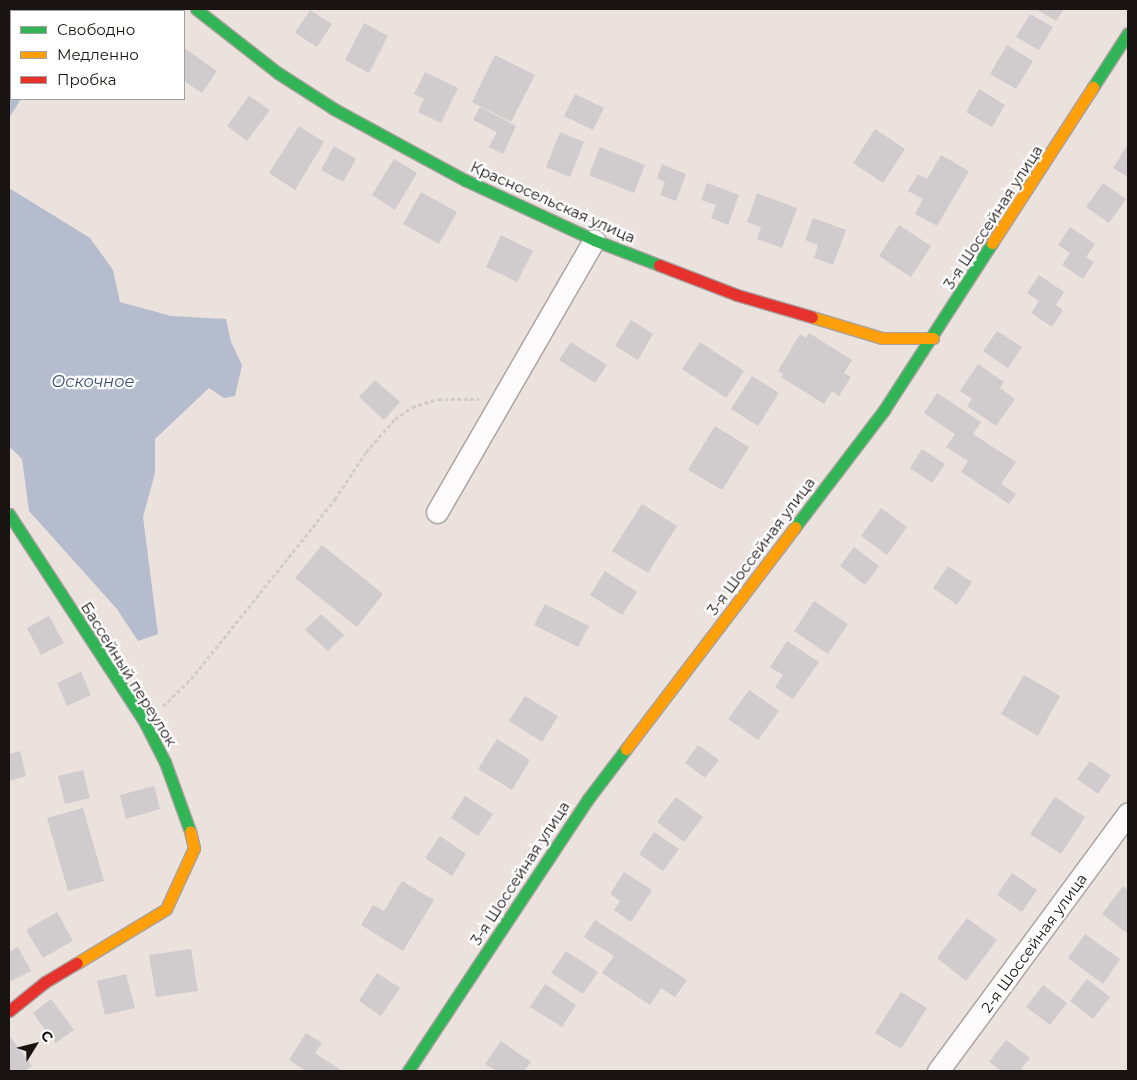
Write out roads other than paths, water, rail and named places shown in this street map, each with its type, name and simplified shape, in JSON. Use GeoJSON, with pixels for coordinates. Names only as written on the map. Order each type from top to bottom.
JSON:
{"type":"FeatureCollection","features":[{"type":"Feature","properties":{"kind":"street","name":"Красносельская улица"},"geometry":{"type":"LineString","coordinates":[[196,9],[278,73],[334,109],[465,180],[594,240],[737,295],[882,338],[933,338]]}},
{"type":"Feature","properties":{"kind":"street","name":"3-я Шоссейная улица"},"geometry":{"type":"LineString","coordinates":[[408,1071],[588,799],[878,418],[933,338],[1128,33]]}},
{"type":"Feature","properties":{"kind":"street"},"geometry":{"type":"LineString","coordinates":[[437,512],[594,240]]}},
{"type":"Feature","properties":{"kind":"street","name":"Бассейный переулок"},"geometry":{"type":"LineString","coordinates":[[9,514],[145,723],[165,762],[186,816],[194,848],[181,882],[166,909],[45,982],[9,1010]]}},
{"type":"Feature","properties":{"kind":"street","name":"2-я Шоссейная улица"},"geometry":{"type":"LineString","coordinates":[[938,1071],[1128,813]]}},
{"type":"Feature","properties":{"kind":"water"},"geometry":{"type":"Polygon","coordinates":[[[9,34],[10,100],[20,100],[9,118],[9,34]]]}},
{"type":"Feature","properties":{"kind":"water","name":"Оскочное"},"geometry":{"type":"Polygon","coordinates":[[[9,188],[90,238],[113,270],[120,302],[171,316],[226,319],[231,342],[242,365],[235,396],[224,398],[209,388],[155,439],[155,473],[143,517],[158,634],[138,641],[117,609],[29,511],[22,459],[9,446],[9,188]]]}}]}
